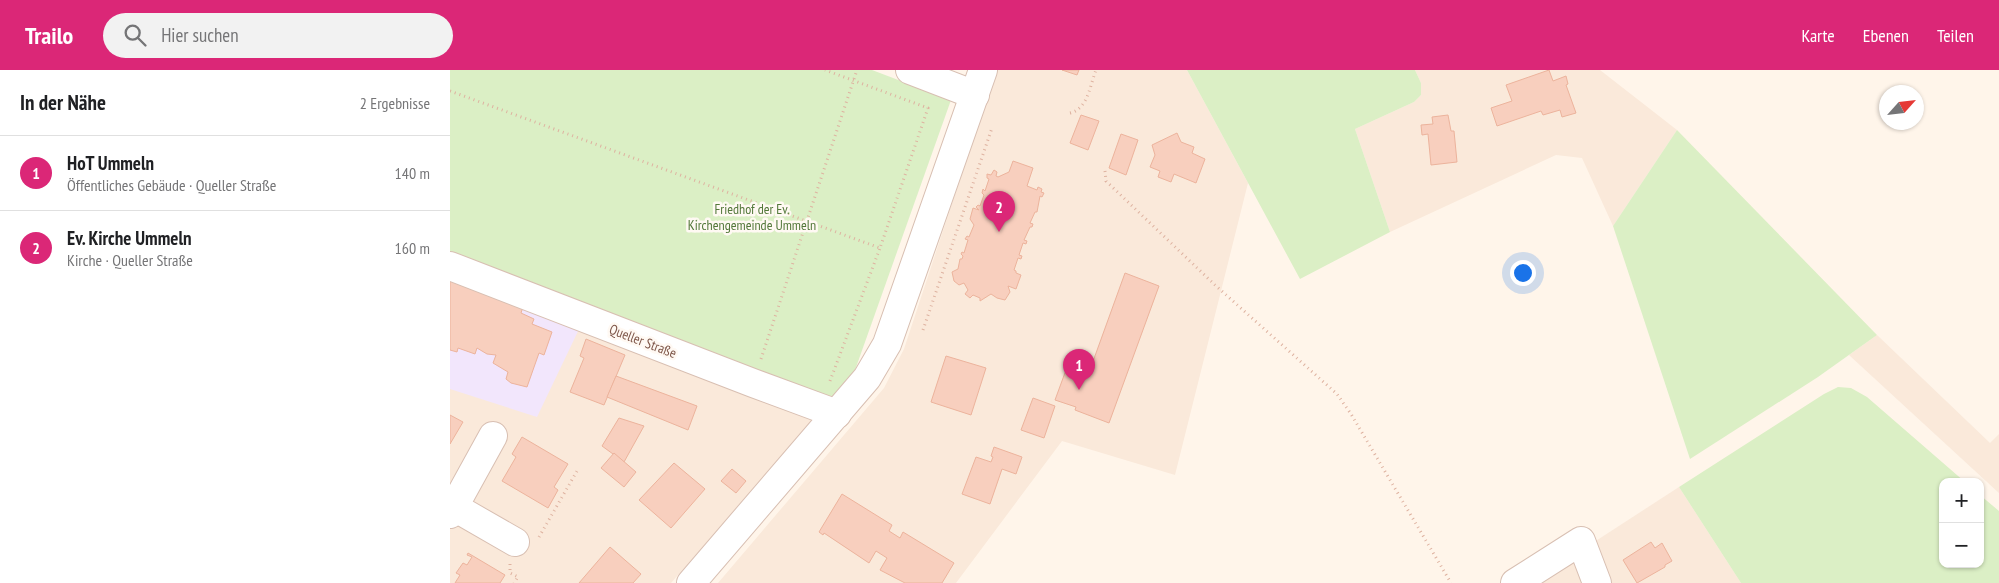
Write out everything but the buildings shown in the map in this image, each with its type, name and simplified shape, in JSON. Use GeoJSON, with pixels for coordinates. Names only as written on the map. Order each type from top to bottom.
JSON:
{"type":"FeatureCollection","features":[{"type":"Feature","properties":{"kind":"street"},"geometry":{"type":"LineString","coordinates":[[691,583],[867,378],[887,344],[979,82],[910,70]]}},
{"type":"Feature","properties":{"kind":"street","name":"Queller Straße"},"geometry":{"type":"LineString","coordinates":[[450,266],[837,414]]}},
{"type":"Feature","properties":{"kind":"street"},"geometry":{"type":"LineString","coordinates":[[493,436],[452,510],[515,542]]}},
{"type":"Feature","properties":{"kind":"street"},"geometry":{"type":"LineString","coordinates":[[1515,583],[1581,540],[1597,583]]}},
{"type":"Feature","properties":{"kind":"path"},"geometry":{"type":"LineString","coordinates":[[825,70],[928,108],[880,248],[828,387]]}},
{"type":"Feature","properties":{"kind":"path"},"geometry":{"type":"LineString","coordinates":[[753,383],[857,70]]}},
{"type":"Feature","properties":{"kind":"path"},"geometry":{"type":"LineString","coordinates":[[1070,113],[1081,107],[1086,99],[1096,70]]}},
{"type":"Feature","properties":{"kind":"path"},"geometry":{"type":"LineString","coordinates":[[450,90],[880,248]]}},
{"type":"Feature","properties":{"kind":"path"},"geometry":{"type":"LineString","coordinates":[[924,330],[992,128]]}},
{"type":"Feature","properties":{"kind":"path"},"geometry":{"type":"LineString","coordinates":[[1106,171],[1106,181],[1215,285],[1337,394],[1351,414],[1451,583]]}},
{"type":"Feature","properties":{"kind":"shaded area"},"geometry":{"type":"Polygon","coordinates":[[[996,70],[1187,70],[1248,183],[1175,475],[1062,441],[956,583],[718,583],[884,388],[904,349],[996,70]]]}},
{"type":"Feature","properties":{"kind":"shaded area"},"geometry":{"type":"Polygon","coordinates":[[[1415,70],[1600,70],[1677,130],[1613,226],[1582,158],[1556,155],[1390,232],[1355,129],[1414,102],[1421,95],[1421,83],[1415,70]]]}},
{"type":"Feature","properties":{"kind":"shaded area"},"geometry":{"type":"Polygon","coordinates":[[[450,257],[828,404],[671,583],[450,583],[450,257]]]}},
{"type":"Feature","properties":{"kind":"shaded area"},"geometry":{"type":"Polygon","coordinates":[[[450,271],[581,325],[537,417],[450,389],[450,271]]]}},
{"type":"Feature","properties":{"kind":"shaded area"},"geometry":{"type":"Polygon","coordinates":[[[1877,335],[1990,443],[1999,434],[1999,493],[1984,478],[1849,355],[1877,335]]]}},
{"type":"Feature","properties":{"kind":"shaded area"},"geometry":{"type":"Polygon","coordinates":[[[1679,487],[1741,583],[1531,583],[1679,487]]]}},
{"type":"Feature","properties":{"kind":"green space","name":"Friedhof der Ev. Kirchengemeinde Ummeln"},"geometry":{"type":"Polygon","coordinates":[[[450,70],[872,70],[951,100],[854,373],[828,404],[450,257],[450,70]]]}},
{"type":"Feature","properties":{"kind":"green space"},"geometry":{"type":"Polygon","coordinates":[[[1187,70],[1415,70],[1421,83],[1421,95],[1414,102],[1355,129],[1390,232],[1300,279],[1187,70]]]}},
{"type":"Feature","properties":{"kind":"green space"},"geometry":{"type":"Polygon","coordinates":[[[1677,130],[1877,335],[1818,377],[1690,459],[1613,226],[1677,130]]]}},
{"type":"Feature","properties":{"kind":"green space"},"geometry":{"type":"Polygon","coordinates":[[[1838,387],[1851,388],[1867,397],[1960,478],[1939,478],[1939,568],[1984,568],[1984,498],[1999,511],[1999,583],[1741,583],[1679,487],[1824,394],[1838,387]]]}},
{"type":"Feature","properties":{"kind":"place","name":"Ev. Kirche Ummeln"},"geometry":{"type":"Point","coordinates":[999,232]}},
{"type":"Feature","properties":{"kind":"place","name":"HoT Ummeln"},"geometry":{"type":"Point","coordinates":[1079,390]}}]}
